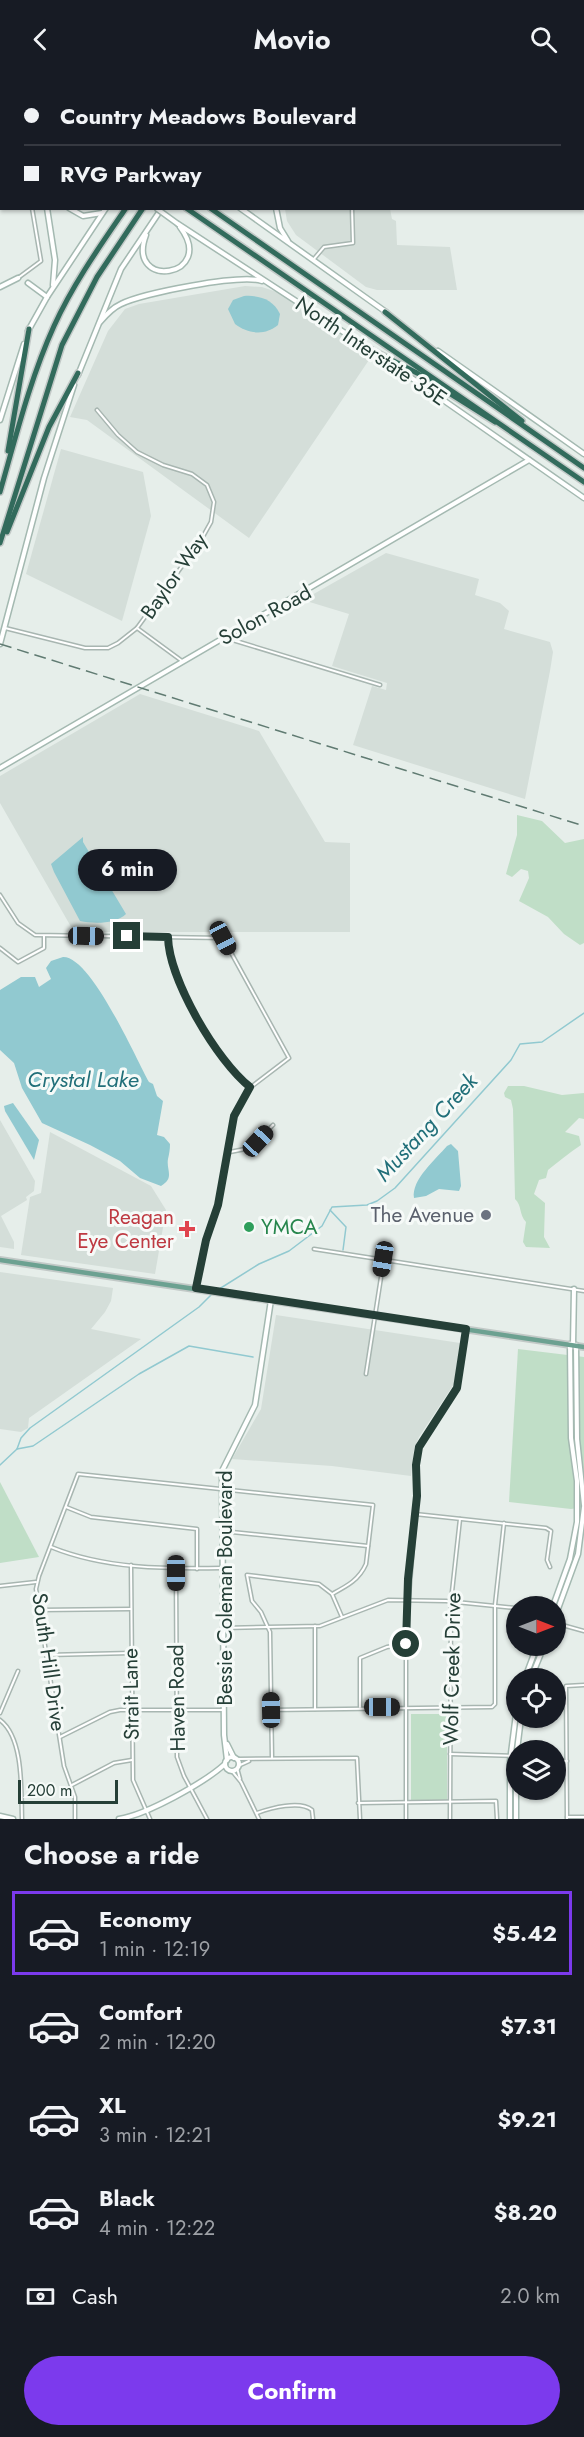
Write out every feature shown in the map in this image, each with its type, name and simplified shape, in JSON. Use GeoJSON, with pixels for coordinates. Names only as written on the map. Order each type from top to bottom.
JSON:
{"type":"FeatureCollection","features":[{"type":"Feature","properties":{"kind":"highway"},"geometry":{"type":"LineString","coordinates":[[0,491],[28,396],[54,326],[79,278],[125,210]]}},
{"type":"Feature","properties":{"kind":"highway"},"geometry":{"type":"LineString","coordinates":[[0,542],[62,345],[100,273],[142,210]]}},
{"type":"Feature","properties":{"kind":"highway"},"geometry":{"type":"LineString","coordinates":[[188,210],[584,482]]}},
{"type":"Feature","properties":{"kind":"highway"},"geometry":{"type":"LineString","coordinates":[[213,210],[584,468]]}},
{"type":"Feature","properties":{"kind":"highway"},"geometry":{"type":"LineString","coordinates":[[385,312],[556,448]]}},
{"type":"Feature","properties":{"kind":"highway"},"geometry":{"type":"LineString","coordinates":[[0,491],[17,414],[29,329]]}},
{"type":"Feature","properties":{"kind":"highway"},"geometry":{"type":"LineString","coordinates":[[370,349],[417,373],[490,421],[501,423]]}},
{"type":"Feature","properties":{"kind":"highway"},"geometry":{"type":"LineString","coordinates":[[0,542],[49,427],[78,373]]}},
{"type":"Feature","properties":{"kind":"main road"},"geometry":{"type":"LineString","coordinates":[[47,210],[55,260],[52,288]]}},
{"type":"Feature","properties":{"kind":"main road"},"geometry":{"type":"LineString","coordinates":[[73,210],[86,216],[104,211]]}},
{"type":"Feature","properties":{"kind":"main road","name":"North Interstate 35E"},"geometry":{"type":"LineString","coordinates":[[159,210],[370,349],[584,498]]}},
{"type":"Feature","properties":{"kind":"main road"},"geometry":{"type":"LineString","coordinates":[[0,644],[2,627],[44,478],[78,373],[121,268],[161,210]]}},
{"type":"Feature","properties":{"kind":"main road","name":"North Interstate 35E"},"geometry":{"type":"LineString","coordinates":[[243,210],[529,417],[584,454]]}},
{"type":"Feature","properties":{"kind":"main road"},"geometry":{"type":"LineString","coordinates":[[277,210],[283,234],[292,246]]}},
{"type":"Feature","properties":{"kind":"main road"},"geometry":{"type":"LineString","coordinates":[[0,420],[29,329],[52,288],[104,211]]}},
{"type":"Feature","properties":{"kind":"main road"},"geometry":{"type":"LineString","coordinates":[[148,228],[142,246],[143,259],[158,271],[172,271],[185,263],[189,253],[186,234],[178,224]]}},
{"type":"Feature","properties":{"kind":"main road"},"geometry":{"type":"LineString","coordinates":[[0,287],[18,278]]}},
{"type":"Feature","properties":{"kind":"main road"},"geometry":{"type":"LineString","coordinates":[[97,324],[114,307],[138,298],[244,278],[272,284]]}},
{"type":"Feature","properties":{"kind":"main road"},"geometry":{"type":"LineString","coordinates":[[28,283],[47,297]]}},
{"type":"Feature","properties":{"kind":"main road","name":"Solon Road"},"geometry":{"type":"LineString","coordinates":[[0,768],[529,460]]}},
{"type":"Feature","properties":{"kind":"main road"},"geometry":{"type":"LineString","coordinates":[[0,1260],[584,1347]]}},
{"type":"Feature","properties":{"kind":"main road"},"geometry":{"type":"LineString","coordinates":[[557,1596],[570,1559],[577,1522],[577,1481],[571,1438],[574,1289]]}},
{"type":"Feature","properties":{"kind":"main road","name":"Bessie Coleman Boulevard"},"geometry":{"type":"LineString","coordinates":[[226,1762],[222,1489],[225,1461],[255,1405],[272,1299]]}},
{"type":"Feature","properties":{"kind":"main road"},"geometry":{"type":"LineString","coordinates":[[563,1596],[578,1554],[584,1506],[577,1438],[573,1345]]}},
{"type":"Feature","properties":{"kind":"main road","name":"Bessie Coleman Boulevard"},"geometry":{"type":"LineString","coordinates":[[225,1741],[238,1767]]}},
{"type":"Feature","properties":{"kind":"main road"},"geometry":{"type":"LineString","coordinates":[[119,1819],[145,1811],[215,1773],[226,1762],[235,1758]]}},
{"type":"Feature","properties":{"kind":"main road"},"geometry":{"type":"LineString","coordinates":[[226,1762],[231,1771]]}},
{"type":"Feature","properties":{"kind":"main road"},"geometry":{"type":"LineString","coordinates":[[215,1773],[231,1771],[238,1767]]}},
{"type":"Feature","properties":{"kind":"main road"},"geometry":{"type":"LineString","coordinates":[[510,1819],[511,1800]]}},
{"type":"Feature","properties":{"kind":"main road"},"geometry":{"type":"LineString","coordinates":[[515,1800],[516,1819]]}},
{"type":"Feature","properties":{"kind":"main road"},"geometry":{"type":"LineString","coordinates":[[0,1816],[13,1819]]}},
{"type":"Feature","properties":{"kind":"street"},"geometry":{"type":"LineString","coordinates":[[18,278],[41,261],[32,210]]}},
{"type":"Feature","properties":{"kind":"street"},"geometry":{"type":"LineString","coordinates":[[313,260],[324,247],[352,243],[352,210]]}},
{"type":"Feature","properties":{"kind":"street","name":"Baylor Way"},"geometry":{"type":"LineString","coordinates":[[2,627],[85,648],[96,649],[118,644],[137,628],[201,540],[213,515],[214,502],[207,485],[200,479],[137,452],[109,427],[97,410]]}},
{"type":"Feature","properties":{"kind":"street"},"geometry":{"type":"LineString","coordinates":[[137,628],[183,661]]}},
{"type":"Feature","properties":{"kind":"street"},"geometry":{"type":"LineString","coordinates":[[223,637],[380,685]]}},
{"type":"Feature","properties":{"kind":"street"},"geometry":{"type":"LineString","coordinates":[[0,895],[18,923],[35,935],[223,938],[289,1058],[250,1087],[234,1116],[218,1205],[206,1240],[198,1288]]}},
{"type":"Feature","properties":{"kind":"street"},"geometry":{"type":"LineString","coordinates":[[0,948],[18,962],[44,948],[44,935]]}},
{"type":"Feature","properties":{"kind":"street"},"geometry":{"type":"LineString","coordinates":[[168,937],[171,967],[213,1045],[231,1072],[250,1087]]}},
{"type":"Feature","properties":{"kind":"street"},"geometry":{"type":"LineString","coordinates":[[228,1152],[250,1149],[273,1125]]}},
{"type":"Feature","properties":{"kind":"street"},"geometry":{"type":"LineString","coordinates":[[314,1249],[384,1258],[584,1291]]}},
{"type":"Feature","properties":{"kind":"street"},"geometry":{"type":"LineString","coordinates":[[366,1374],[384,1258]]}},
{"type":"Feature","properties":{"kind":"street"},"geometry":{"type":"LineString","coordinates":[[406,1819],[406,1644],[416,1465],[419,1447],[457,1388],[466,1329]]}},
{"type":"Feature","properties":{"kind":"street","name":"South Hill Drive"},"geometry":{"type":"LineString","coordinates":[[75,1819],[72,1785],[65,1769],[46,1655],[37,1582],[78,1474],[222,1489]]}},
{"type":"Feature","properties":{"kind":"street"},"geometry":{"type":"LineString","coordinates":[[222,1489],[373,1505],[369,1546],[363,1573],[357,1580],[332,1594]]}},
{"type":"Feature","properties":{"kind":"street"},"geometry":{"type":"LineString","coordinates":[[66,1507],[91,1516],[197,1529],[197,1569]]}},
{"type":"Feature","properties":{"kind":"street"},"geometry":{"type":"LineString","coordinates":[[415,1514],[546,1528],[551,1531],[547,1560],[550,1567]]}},
{"type":"Feature","properties":{"kind":"street","name":"Wolf Creek Drive"},"geometry":{"type":"LineString","coordinates":[[450,1819],[451,1601],[460,1519]]}},
{"type":"Feature","properties":{"kind":"street"},"geometry":{"type":"LineString","coordinates":[[271,1710],[492,1707],[495,1704],[495,1605],[504,1523]]}},
{"type":"Feature","properties":{"kind":"street"},"geometry":{"type":"LineString","coordinates":[[222,1531],[369,1546]]}},
{"type":"Feature","properties":{"kind":"street"},"geometry":{"type":"LineString","coordinates":[[51,1547],[87,1560],[176,1570],[222,1568]]}},
{"type":"Feature","properties":{"kind":"street","name":"Strait Lane"},"geometry":{"type":"LineString","coordinates":[[130,1565],[132,1761],[136,1793],[150,1819]]}},
{"type":"Feature","properties":{"kind":"street","name":"Haven Road"},"geometry":{"type":"LineString","coordinates":[[176,1570],[177,1757],[189,1787],[207,1819]]}},
{"type":"Feature","properties":{"kind":"street"},"geometry":{"type":"LineString","coordinates":[[272,1758],[269,1627],[252,1601],[248,1575],[319,1584],[332,1594],[342,1617]]}},
{"type":"Feature","properties":{"kind":"street"},"geometry":{"type":"LineString","coordinates":[[0,1586],[19,1582],[37,1582]]}},
{"type":"Feature","properties":{"kind":"street"},"geometry":{"type":"LineString","coordinates":[[223,1628],[315,1626],[382,1601],[408,1599],[506,1607]]}},
{"type":"Feature","properties":{"kind":"street"},"geometry":{"type":"LineString","coordinates":[[39,1610],[130,1609]]}},
{"type":"Feature","properties":{"kind":"street"},"geometry":{"type":"LineString","coordinates":[[315,1626],[315,1709]]}},
{"type":"Feature","properties":{"kind":"street"},"geometry":{"type":"LineString","coordinates":[[566,1626],[584,1631]]}},
{"type":"Feature","properties":{"kind":"street"},"geometry":{"type":"LineString","coordinates":[[360,1707],[360,1658],[387,1647],[406,1644]]}},
{"type":"Feature","properties":{"kind":"street"},"geometry":{"type":"LineString","coordinates":[[46,1655],[131,1653]]}},
{"type":"Feature","properties":{"kind":"street"},"geometry":{"type":"LineString","coordinates":[[0,1713],[18,1671]]}},
{"type":"Feature","properties":{"kind":"street"},"geometry":{"type":"LineString","coordinates":[[584,1685],[566,1686],[567,1818],[584,1817]]}},
{"type":"Feature","properties":{"kind":"street"},"geometry":{"type":"LineString","coordinates":[[60,1737],[110,1712],[224,1710]]}},
{"type":"Feature","properties":{"kind":"street"},"geometry":{"type":"LineString","coordinates":[[0,1720],[9,1729],[14,1742],[21,1782],[22,1819]]}},
{"type":"Feature","properties":{"kind":"street"},"geometry":{"type":"LineString","coordinates":[[450,1754],[506,1757]]}},
{"type":"Feature","properties":{"kind":"street"},"geometry":{"type":"LineString","coordinates":[[235,1758],[357,1758],[360,1819]]}},
{"type":"Feature","properties":{"kind":"street"},"geometry":{"type":"LineString","coordinates":[[241,1782],[238,1767],[251,1759]]}},
{"type":"Feature","properties":{"kind":"street"},"geometry":{"type":"LineString","coordinates":[[72,1785],[114,1763],[132,1761]]}},
{"type":"Feature","properties":{"kind":"street"},"geometry":{"type":"LineString","coordinates":[[231,1771],[241,1782],[259,1819]]}},
{"type":"Feature","properties":{"kind":"street"},"geometry":{"type":"LineString","coordinates":[[358,1803],[496,1801],[496,1819]]}},
{"type":"Feature","properties":{"kind":"street"},"geometry":{"type":"LineString","coordinates":[[257,1813],[281,1806],[310,1807],[313,1819]]}},
{"type":"Feature","properties":{"kind":"shaded area"},"geometry":{"type":"Polygon","coordinates":[[[285,210],[390,210],[392,219],[396,221],[397,245],[450,247],[457,290],[377,290],[366,287],[296,235],[287,221],[285,210]]]}},
{"type":"Feature","properties":{"kind":"shaded area"},"geometry":{"type":"Polygon","coordinates":[[[245,286],[262,287],[280,293],[373,354],[249,538],[87,420],[70,417],[108,331],[125,309],[139,304],[245,286]]]}},
{"type":"Feature","properties":{"kind":"shaded area"},"geometry":{"type":"Polygon","coordinates":[[[61,449],[143,472],[151,516],[122,621],[26,574],[61,449]]]}},
{"type":"Feature","properties":{"kind":"shaded area"},"geometry":{"type":"Polygon","coordinates":[[[386,553],[479,579],[475,595],[500,603],[509,611],[504,629],[550,642],[553,652],[550,671],[525,799],[353,745],[372,686],[386,690],[387,683],[332,666],[349,614],[303,600],[386,553]]]}},
{"type":"Feature","properties":{"kind":"shaded area"},"geometry":{"type":"Polygon","coordinates":[[[140,694],[259,731],[325,842],[350,843],[350,932],[74,932],[0,803],[0,776],[140,694]]]}},
{"type":"Feature","properties":{"kind":"shaded area"},"geometry":{"type":"Polygon","coordinates":[[[0,1120],[35,1181],[34,1191],[26,1197],[27,1200],[1,1216],[14,1242],[14,1249],[0,1247],[0,1120]]]}},
{"type":"Feature","properties":{"kind":"shaded area"},"geometry":{"type":"Polygon","coordinates":[[[50,1132],[151,1186],[166,1210],[155,1274],[21,1255],[30,1197],[41,1193],[50,1132]]]}},
{"type":"Feature","properties":{"kind":"shaded area"},"geometry":{"type":"Polygon","coordinates":[[[0,1272],[113,1288],[111,1301],[91,1329],[141,1339],[29,1418],[28,1428],[21,1432],[0,1429],[0,1272]]]}},
{"type":"Feature","properties":{"kind":"shaded area"},"geometry":{"type":"Polygon","coordinates":[[[276,1315],[460,1343],[454,1384],[419,1437],[414,1449],[411,1476],[332,1466],[232,1459],[261,1409],[276,1315]]]}},
{"type":"Feature","properties":{"kind":"green space"},"geometry":{"type":"Polygon","coordinates":[[[517,815],[542,821],[565,843],[584,839],[584,943],[580,945],[564,934],[548,917],[519,901],[529,878],[528,871],[521,869],[512,877],[506,874],[517,835],[517,815]]]}},
{"type":"Feature","properties":{"kind":"green space"},"geometry":{"type":"Polygon","coordinates":[[[508,1086],[524,1086],[562,1095],[584,1093],[584,1119],[579,1118],[565,1132],[579,1136],[581,1145],[548,1170],[546,1178],[539,1180],[534,1194],[545,1203],[544,1237],[550,1248],[526,1247],[523,1242],[526,1222],[515,1199],[513,1109],[511,1100],[505,1097],[504,1093],[508,1086]]]}},
{"type":"Feature","properties":{"kind":"green space"},"geometry":{"type":"Polygon","coordinates":[[[518,1349],[584,1357],[584,1507],[571,1509],[509,1502],[518,1349]]]}},
{"type":"Feature","properties":{"kind":"green space"},"geometry":{"type":"Polygon","coordinates":[[[0,1482],[39,1557],[0,1563],[0,1482]]]}},
{"type":"Feature","properties":{"kind":"green space"},"geometry":{"type":"Polygon","coordinates":[[[411,1714],[447,1714],[447,1800],[411,1800],[411,1714]]]}},
{"type":"Feature","properties":{"kind":"water"},"geometry":{"type":"Polygon","coordinates":[[[244,296],[260,297],[274,305],[280,314],[278,325],[268,331],[251,332],[235,324],[228,309],[233,300],[244,296]]]}},
{"type":"Feature","properties":{"kind":"water"},"geometry":{"type":"Polygon","coordinates":[[[83,837],[83,842],[126,914],[117,920],[98,923],[80,921],[54,872],[51,864],[83,837]]]}},
{"type":"Feature","properties":{"kind":"water","name":"Crystal Lake"},"geometry":{"type":"Polygon","coordinates":[[[63,957],[74,961],[99,990],[149,1082],[153,1084],[157,1096],[163,1101],[157,1135],[164,1137],[170,1146],[169,1177],[161,1186],[140,1178],[120,1161],[90,1145],[42,1123],[22,1088],[14,1063],[0,1050],[0,990],[21,977],[35,977],[39,987],[51,979],[46,968],[51,961],[63,957]]]}},
{"type":"Feature","properties":{"kind":"water"},"geometry":{"type":"Polygon","coordinates":[[[13,1103],[39,1140],[34,1160],[5,1111],[4,1106],[13,1103]]]}},
{"type":"Feature","properties":{"kind":"water"},"geometry":{"type":"Polygon","coordinates":[[[451,1144],[458,1151],[461,1186],[459,1191],[439,1189],[426,1196],[414,1198],[416,1184],[420,1177],[451,1144]]]}},
{"type":"Feature","properties":{"kind":"waterway","name":"Mustang Creek"},"geometry":{"type":"LineString","coordinates":[[216,1291],[259,1264],[289,1251],[322,1226],[332,1207],[367,1205],[395,1188],[511,1060],[520,1044],[542,1042],[584,1013]]}},
{"type":"Feature","properties":{"kind":"waterway"},"geometry":{"type":"LineString","coordinates":[[330,1210],[346,1227],[343,1250]]}},
{"type":"Feature","properties":{"kind":"waterway","name":"Mustang Creek"},"geometry":{"type":"LineString","coordinates":[[0,1465],[17,1449],[21,1438],[30,1428],[199,1307],[212,1294]]}},
{"type":"Feature","properties":{"kind":"waterway"},"geometry":{"type":"LineString","coordinates":[[17,1449],[33,1446],[139,1374],[189,1346],[253,1357]]}},
{"type":"Feature","properties":{"kind":"railway"},"geometry":{"type":"LineString","coordinates":[[0,644],[584,826]]}},
{"type":"Feature","properties":{"kind":"place","name":"The Avenue"},"geometry":{"type":"Point","coordinates":[486,1215]}},
{"type":"Feature","properties":{"kind":"place","name":"YMCA"},"geometry":{"type":"Point","coordinates":[249,1227]}},
{"type":"Feature","properties":{"kind":"place","name":"Reagan Eye Center"},"geometry":{"type":"Point","coordinates":[187,1229]}},
{"type":"Feature","properties":{"kind":"route"},"geometry":{"type":"LineString","coordinates":[[127,936],[168,937],[171,967],[213,1045],[231,1072],[250,1087],[234,1116],[218,1205],[206,1240],[196,1288],[466,1329],[457,1388],[419,1447],[416,1465],[417,1496],[408,1579],[406,1644]]}}]}
